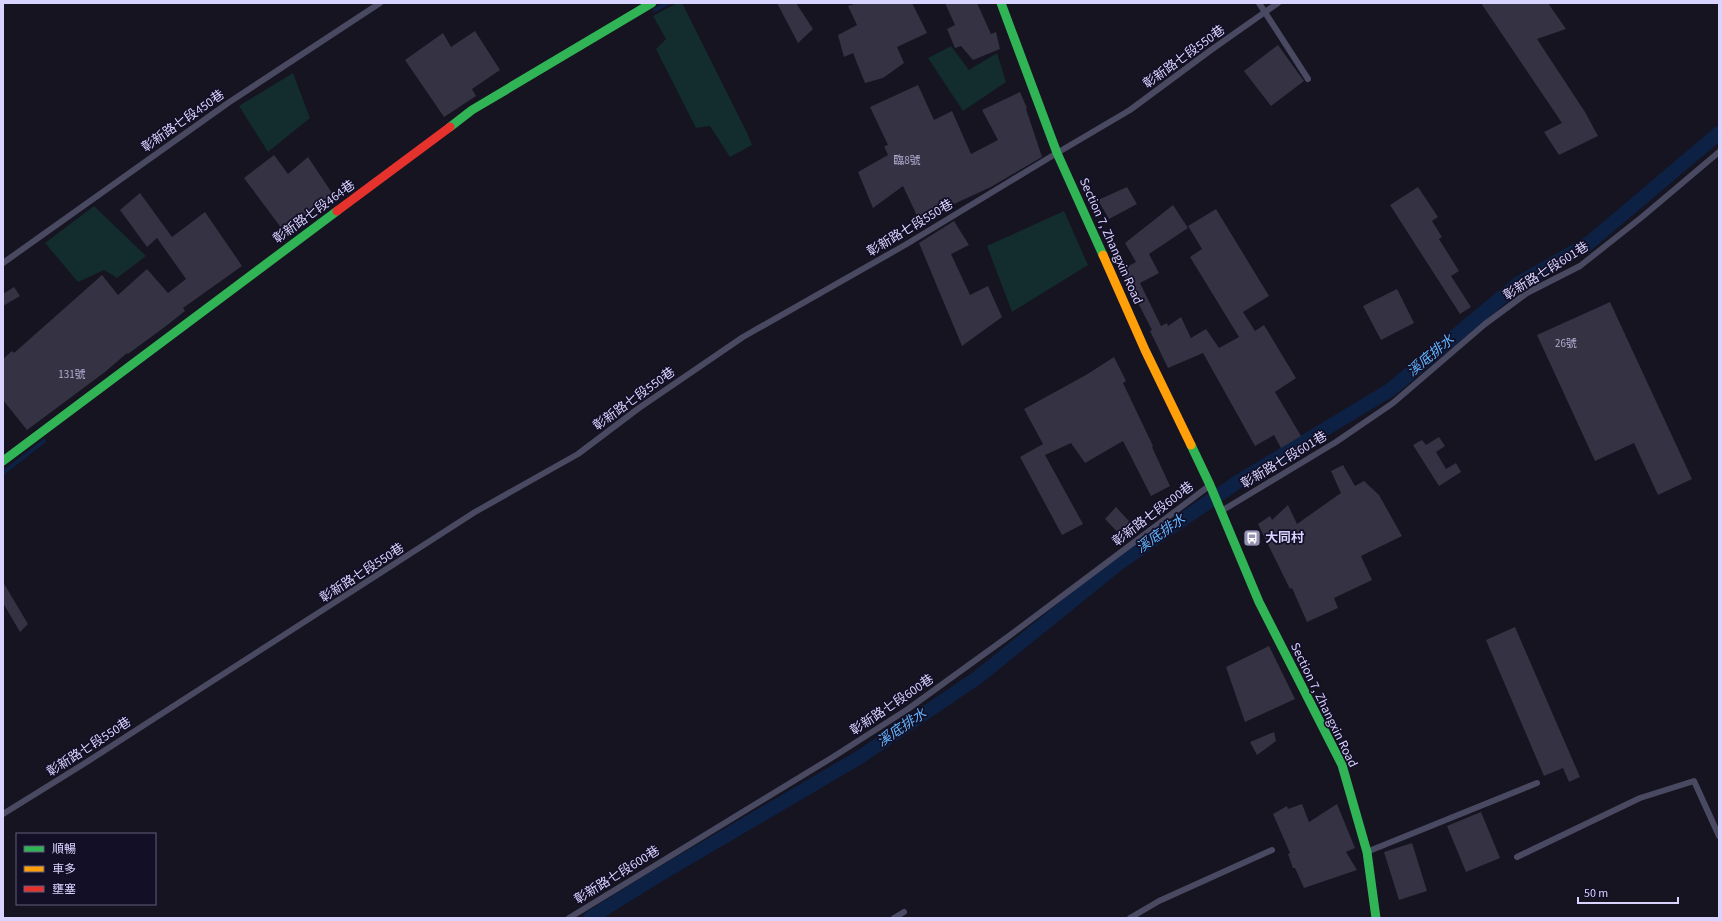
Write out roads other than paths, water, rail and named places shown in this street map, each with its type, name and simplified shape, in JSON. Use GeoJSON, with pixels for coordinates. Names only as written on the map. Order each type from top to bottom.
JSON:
{"type":"FeatureCollection","features":[{"type":"Feature","properties":{"kind":"street","name":"彰新路七段464巷"},"geometry":{"type":"LineString","coordinates":[[3,461],[472,110],[652,3]]}},
{"type":"Feature","properties":{"kind":"street","name":"Section 7, Zhangxin Road"},"geometry":{"type":"LineString","coordinates":[[1000,3],[1057,153],[1145,350],[1222,511],[1259,602],[1342,765],[1367,852],[1376,918]]}},
{"type":"Feature","properties":{"kind":"lane","name":"彰新路七段450巷"},"geometry":{"type":"LineString","coordinates":[[3,263],[228,103],[380,3]]}},
{"type":"Feature","properties":{"kind":"lane"},"geometry":{"type":"LineString","coordinates":[[1259,3],[1308,79]]}},
{"type":"Feature","properties":{"kind":"lane","name":"彰新路七段550巷"},"geometry":{"type":"LineString","coordinates":[[3,814],[82,766],[475,512],[578,454],[639,408],[743,337],[905,245],[1130,110],[1278,3]]}},
{"type":"Feature","properties":{"kind":"lane","name":"彰新路七段601巷"},"geometry":{"type":"LineString","coordinates":[[1222,511],[1336,442],[1393,403],[1485,324],[1527,293],[1580,266],[1642,217],[1719,152]]}},
{"type":"Feature","properties":{"kind":"lane","name":"彰新路七段600巷"},"geometry":{"type":"LineString","coordinates":[[569,918],[834,757],[908,709],[1009,636],[1210,485]]}},
{"type":"Feature","properties":{"kind":"lane"},"geometry":{"type":"LineString","coordinates":[[1517,857],[1640,798],[1694,781],[1719,836]]}},
{"type":"Feature","properties":{"kind":"lane"},"geometry":{"type":"LineString","coordinates":[[1367,852],[1537,783]]}},
{"type":"Feature","properties":{"kind":"lane"},"geometry":{"type":"LineString","coordinates":[[1130,918],[1159,901],[1272,850]]}},
{"type":"Feature","properties":{"kind":"lane"},"geometry":{"type":"LineString","coordinates":[[894,918],[904,912]]}},
{"type":"Feature","properties":{"kind":"waterway"},"geometry":{"type":"LineString","coordinates":[[655,10],[668,3]]}},
{"type":"Feature","properties":{"kind":"waterway","name":"溪底排水"},"geometry":{"type":"LineString","coordinates":[[590,918],[654,878],[860,757],[977,678],[1118,564],[1239,481],[1390,390],[1519,283],[1589,243],[1719,133]]}},
{"type":"Feature","properties":{"kind":"waterway"},"geometry":{"type":"LineString","coordinates":[[3,473],[44,441]]}},
{"type":"Feature","properties":{"kind":"place","name":"大同村"},"geometry":{"type":"Point","coordinates":[1252,538]}}]}
